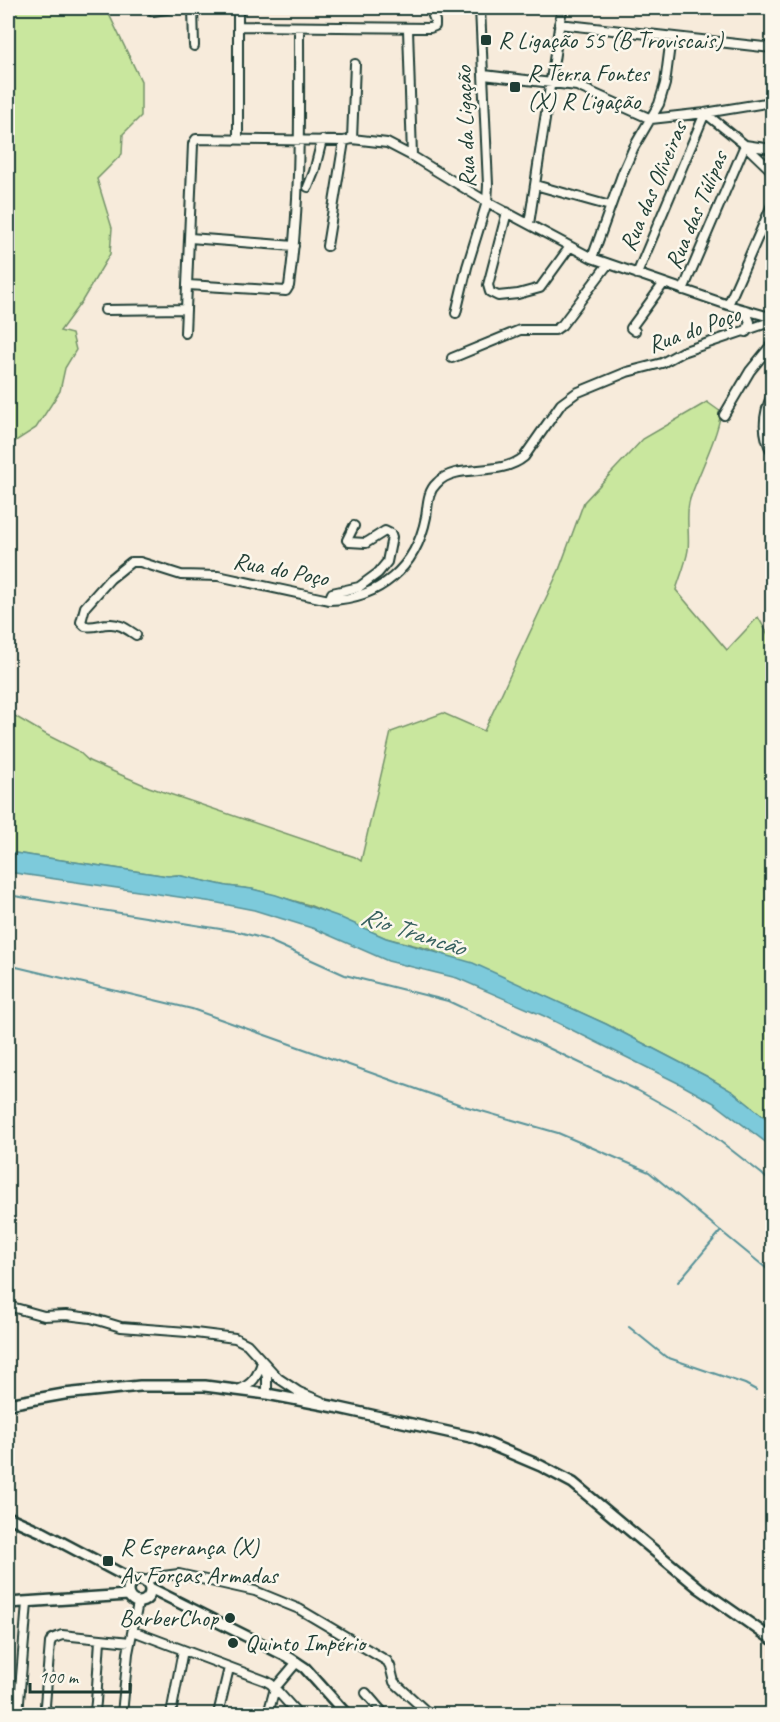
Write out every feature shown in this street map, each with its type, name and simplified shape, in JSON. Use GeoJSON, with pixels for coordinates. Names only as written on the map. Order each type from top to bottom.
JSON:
{"type":"FeatureCollection","features":[{"type":"Feature","properties":{"kind":"street"},"geometry":{"type":"LineString","coordinates":[[152,9],[172,8]]}},
{"type":"Feature","properties":{"kind":"street"},"geometry":{"type":"LineString","coordinates":[[193,8],[194,46]]}},
{"type":"Feature","properties":{"kind":"street"},"geometry":{"type":"LineString","coordinates":[[238,8],[238,138]]}},
{"type":"Feature","properties":{"kind":"street"},"geometry":{"type":"LineString","coordinates":[[238,26],[430,28],[435,26],[430,8]]}},
{"type":"Feature","properties":{"kind":"street","name":"Rua da Ligação"},"geometry":{"type":"LineString","coordinates":[[456,313],[466,267],[487,202],[480,8]]}},
{"type":"Feature","properties":{"kind":"street"},"geometry":{"type":"LineString","coordinates":[[529,224],[562,8]]}},
{"type":"Feature","properties":{"kind":"street"},"geometry":{"type":"LineString","coordinates":[[559,24],[772,48]]}},
{"type":"Feature","properties":{"kind":"street"},"geometry":{"type":"LineString","coordinates":[[188,285],[286,291],[294,246],[299,27]]}},
{"type":"Feature","properties":{"kind":"street"},"geometry":{"type":"LineString","coordinates":[[408,29],[412,156]]}},
{"type":"Feature","properties":{"kind":"street"},"geometry":{"type":"LineString","coordinates":[[592,258],[634,147],[659,104],[665,84],[671,37]]}},
{"type":"Feature","properties":{"kind":"street"},"geometry":{"type":"LineString","coordinates":[[327,246],[348,140],[355,64]]}},
{"type":"Feature","properties":{"kind":"street"},"geometry":{"type":"LineString","coordinates":[[484,75],[577,86],[651,119],[772,102]]}},
{"type":"Feature","properties":{"kind":"street"},"geometry":{"type":"LineString","coordinates":[[705,113],[745,145],[772,171]]}},
{"type":"Feature","properties":{"kind":"street","name":"Rua das Oliveiras"},"geometry":{"type":"LineString","coordinates":[[637,274],[705,113]]}},
{"type":"Feature","properties":{"kind":"street"},"geometry":{"type":"LineString","coordinates":[[185,333],[196,139],[348,140],[387,143],[569,248],[608,264],[771,319]]}},
{"type":"Feature","properties":{"kind":"street"},"geometry":{"type":"LineString","coordinates":[[308,186],[322,140]]}},
{"type":"Feature","properties":{"kind":"street"},"geometry":{"type":"LineString","coordinates":[[745,145],[772,149]]}},
{"type":"Feature","properties":{"kind":"street","name":"Rua das Túlipas"},"geometry":{"type":"LineString","coordinates":[[683,290],[745,145]]}},
{"type":"Feature","properties":{"kind":"street"},"geometry":{"type":"LineString","coordinates":[[757,157],[763,147]]}},
{"type":"Feature","properties":{"kind":"street"},"geometry":{"type":"LineString","coordinates":[[535,185],[610,207]]}},
{"type":"Feature","properties":{"kind":"street"},"geometry":{"type":"LineString","coordinates":[[728,305],[772,205]]}},
{"type":"Feature","properties":{"kind":"street"},"geometry":{"type":"LineString","coordinates":[[509,213],[531,206]]}},
{"type":"Feature","properties":{"kind":"street"},"geometry":{"type":"LineString","coordinates":[[509,213],[488,285],[490,292],[498,296],[540,288],[569,248]]}},
{"type":"Feature","properties":{"kind":"street"},"geometry":{"type":"LineString","coordinates":[[190,238],[294,246]]}},
{"type":"Feature","properties":{"kind":"street"},"geometry":{"type":"LineString","coordinates":[[452,357],[520,330],[555,330],[562,325],[608,264]]}},
{"type":"Feature","properties":{"kind":"street"},"geometry":{"type":"LineString","coordinates":[[635,331],[631,328],[664,283]]}},
{"type":"Feature","properties":{"kind":"street"},"geometry":{"type":"LineString","coordinates":[[105,310],[186,309]]}},
{"type":"Feature","properties":{"kind":"street"},"geometry":{"type":"LineString","coordinates":[[745,310],[750,322],[746,332]]}},
{"type":"Feature","properties":{"kind":"street","name":"Rua do Poço"},"geometry":{"type":"LineString","coordinates":[[136,635],[121,626],[109,624],[92,628],[85,626],[81,617],[85,608],[101,588],[126,564],[140,562],[181,575],[218,576],[329,600],[346,600],[364,596],[382,586],[411,556],[423,528],[428,501],[437,482],[448,475],[502,469],[515,464],[524,457],[561,404],[576,393],[627,372],[662,363],[682,352],[746,332],[771,319]]}},
{"type":"Feature","properties":{"kind":"street"},"geometry":{"type":"LineString","coordinates":[[724,415],[750,371],[772,344]]}},
{"type":"Feature","properties":{"kind":"street"},"geometry":{"type":"LineString","coordinates":[[772,395],[768,404],[764,434],[772,452]]}},
{"type":"Feature","properties":{"kind":"street"},"geometry":{"type":"LineString","coordinates":[[329,600],[332,593],[359,587],[369,581],[387,562],[391,534],[385,531],[366,543],[349,542],[354,526]]}},
{"type":"Feature","properties":{"kind":"street"},"geometry":{"type":"LineString","coordinates":[[8,1306],[44,1316],[66,1315],[91,1318],[121,1327],[235,1338],[247,1344],[278,1378],[299,1392],[335,1407]]}},
{"type":"Feature","properties":{"kind":"street"},"geometry":{"type":"LineString","coordinates":[[238,1390],[251,1383],[259,1373],[262,1362]]}},
{"type":"Feature","properties":{"kind":"street"},"geometry":{"type":"LineString","coordinates":[[262,1362],[267,1377],[267,1394]]}},
{"type":"Feature","properties":{"kind":"street"},"geometry":{"type":"LineString","coordinates":[[8,1404],[64,1394],[140,1386],[205,1386],[267,1394],[335,1407],[474,1438],[542,1466],[573,1482],[699,1588],[772,1639]]}},
{"type":"Feature","properties":{"kind":"street"},"geometry":{"type":"LineString","coordinates":[[8,1517],[81,1552],[132,1582]]}},
{"type":"Feature","properties":{"kind":"street"},"geometry":{"type":"LineString","coordinates":[[346,1714],[306,1668],[297,1662],[148,1589],[138,1580],[132,1582],[128,1588],[128,1595],[132,1600],[138,1603],[144,1602],[148,1589],[155,1577],[179,1574],[255,1591],[299,1609],[387,1661],[394,1682],[429,1714]]}},
{"type":"Feature","properties":{"kind":"street"},"geometry":{"type":"LineString","coordinates":[[8,1603],[128,1595]]}},
{"type":"Feature","properties":{"kind":"street"},"geometry":{"type":"LineString","coordinates":[[18,1714],[27,1603]]}},
{"type":"Feature","properties":{"kind":"street"},"geometry":{"type":"LineString","coordinates":[[122,1714],[130,1642],[138,1603]]}},
{"type":"Feature","properties":{"kind":"street"},"geometry":{"type":"LineString","coordinates":[[133,1631],[266,1681],[298,1714]]}},
{"type":"Feature","properties":{"kind":"street"},"geometry":{"type":"LineString","coordinates":[[53,1714],[46,1710],[45,1705],[52,1639],[62,1635],[130,1642]]}},
{"type":"Feature","properties":{"kind":"street"},"geometry":{"type":"LineString","coordinates":[[90,1714],[95,1710],[100,1640]]}},
{"type":"Feature","properties":{"kind":"street"},"geometry":{"type":"LineString","coordinates":[[171,1714],[183,1650]]}},
{"type":"Feature","properties":{"kind":"street"},"geometry":{"type":"LineString","coordinates":[[268,1714],[275,1688],[297,1662]]}},
{"type":"Feature","properties":{"kind":"street"},"geometry":{"type":"LineString","coordinates":[[218,1714],[229,1668]]}},
{"type":"Feature","properties":{"kind":"street"},"geometry":{"type":"LineString","coordinates":[[366,1693],[384,1714]]}},
{"type":"Feature","properties":{"kind":"green space"},"geometry":{"type":"Polygon","coordinates":[[[8,8],[106,8],[141,81],[141,116],[123,134],[122,154],[97,179],[112,228],[110,254],[82,301],[60,331],[72,334],[76,350],[65,368],[60,391],[36,428],[8,446],[8,8]]]}},
{"type":"Feature","properties":{"kind":"green space"},"geometry":{"type":"Polygon","coordinates":[[[707,402],[721,412],[712,444],[690,499],[688,550],[676,590],[727,650],[758,617],[772,641],[772,1123],[733,1092],[606,1024],[517,984],[429,949],[386,938],[309,905],[252,889],[177,875],[168,876],[8,852],[8,712],[77,750],[89,761],[149,787],[361,861],[391,732],[443,713],[484,731],[559,570],[584,502],[643,439],[707,402]]]}},
{"type":"Feature","properties":{"kind":"water"},"geometry":{"type":"Polygon","coordinates":[[[8,852],[168,876],[177,875],[252,889],[337,916],[386,938],[473,963],[606,1024],[733,1092],[772,1123],[772,1147],[714,1103],[680,1084],[544,1016],[457,978],[388,961],[315,929],[254,910],[8,872],[8,852]]]}},
{"type":"Feature","properties":{"kind":"waterway"},"geometry":{"type":"LineString","coordinates":[[8,895],[239,932],[265,939],[345,975],[448,1001],[637,1090],[698,1124],[772,1184]]}},
{"type":"Feature","properties":{"kind":"waterway"},"geometry":{"type":"LineString","coordinates":[[8,965],[192,1009],[464,1106],[558,1133],[649,1172],[772,1273]]}},
{"type":"Feature","properties":{"kind":"waterway"},"geometry":{"type":"LineString","coordinates":[[678,1282],[721,1231]]}},
{"type":"Feature","properties":{"kind":"waterway"},"geometry":{"type":"LineString","coordinates":[[629,1327],[666,1357],[745,1384],[756,1390]]}},
{"type":"Feature","properties":{"kind":"place","name":"R Ligação 55 (B Troviscais)"},"geometry":{"type":"Point","coordinates":[486,40]}},
{"type":"Feature","properties":{"kind":"place","name":"R Terra Fontes (X) R Ligação"},"geometry":{"type":"Point","coordinates":[515,87]}},
{"type":"Feature","properties":{"kind":"place","name":"R Esperança (X) Av Forças Armadas"},"geometry":{"type":"Point","coordinates":[108,1561]}},
{"type":"Feature","properties":{"kind":"place","name":"BarberChop"},"geometry":{"type":"Point","coordinates":[230,1618]}},
{"type":"Feature","properties":{"kind":"place","name":"Quinto Império"},"geometry":{"type":"Point","coordinates":[233,1643]}},
{"type":"Feature","properties":{"kind":"water label","name":"Rio Trancão"},"geometry":{"type":"Point","coordinates":[413,931]}}]}
